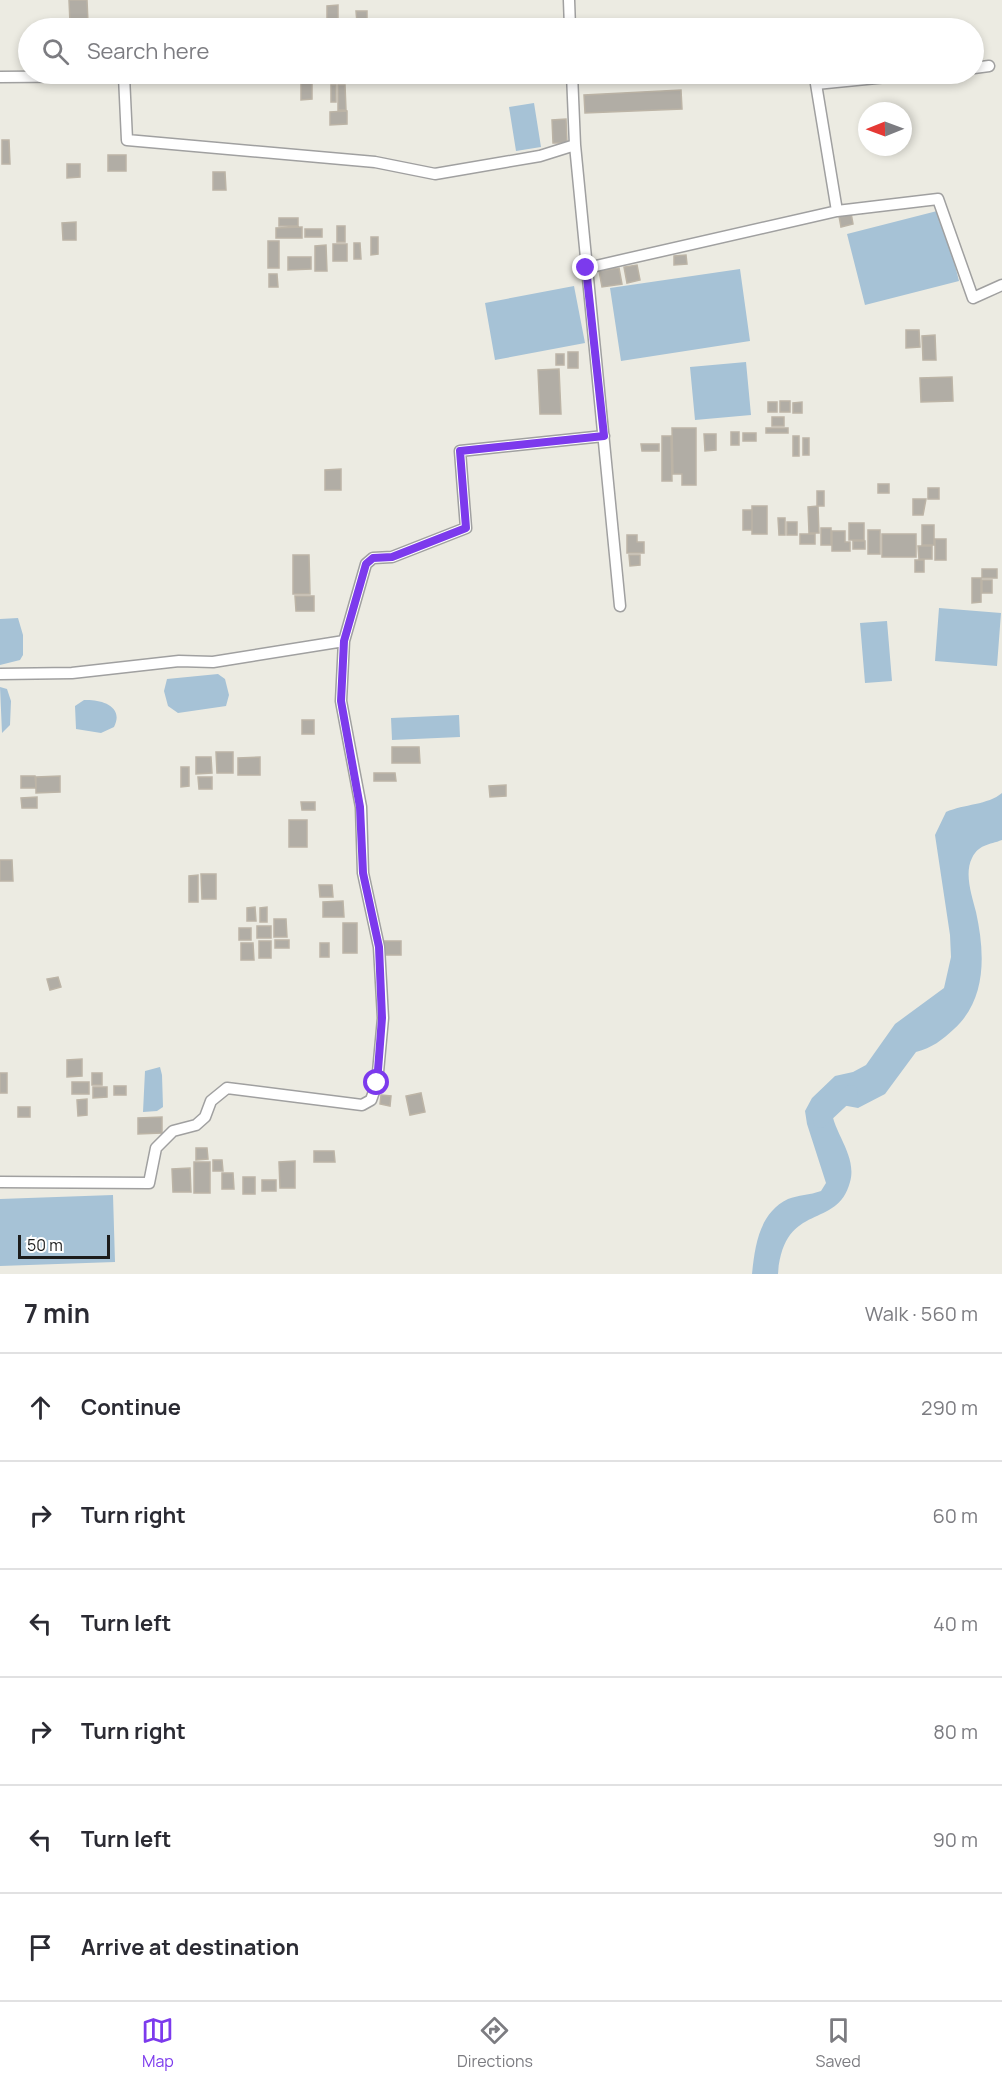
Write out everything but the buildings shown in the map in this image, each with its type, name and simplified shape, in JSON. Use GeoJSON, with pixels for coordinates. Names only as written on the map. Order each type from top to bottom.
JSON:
{"type":"FeatureCollection","features":[{"type":"Feature","properties":{"kind":"street"},"geometry":{"type":"LineString","coordinates":[[569,0],[570,18]]}},
{"type":"Feature","properties":{"kind":"street"},"geometry":{"type":"LineString","coordinates":[[984,67],[989,66]]}},
{"type":"Feature","properties":{"kind":"street"},"geometry":{"type":"LineString","coordinates":[[0,77],[18,77]]}},
{"type":"Feature","properties":{"kind":"street"},"geometry":{"type":"LineString","coordinates":[[124,84],[127,140],[375,162],[435,174],[540,156],[575,145]]}},
{"type":"Feature","properties":{"kind":"street"},"geometry":{"type":"LineString","coordinates":[[572,84],[575,145],[586,268],[620,606]]}},
{"type":"Feature","properties":{"kind":"street"},"geometry":{"type":"LineString","coordinates":[[816,84],[837,211]]}},
{"type":"Feature","properties":{"kind":"street"},"geometry":{"type":"LineString","coordinates":[[586,268],[837,211],[938,199],[974,298],[1002,285]]}},
{"type":"Feature","properties":{"kind":"street"},"geometry":{"type":"LineString","coordinates":[[0,1182],[149,1182],[156,1148],[173,1131],[196,1125],[205,1117],[211,1101],[227,1088],[362,1105],[371,1100],[377,1083],[382,1018],[379,947],[363,873],[360,807],[341,701],[344,641],[366,564],[373,558],[392,557],[466,528],[460,451],[604,436]]}},
{"type":"Feature","properties":{"kind":"street"},"geometry":{"type":"LineString","coordinates":[[0,674],[72,673],[179,661],[213,662],[344,641]]}},
{"type":"Feature","properties":{"kind":"water"},"geometry":{"type":"Polygon","coordinates":[[[534,103],[541,147],[516,151],[509,107],[534,103]]]}},
{"type":"Feature","properties":{"kind":"water"},"geometry":{"type":"Polygon","coordinates":[[[941,210],[959,281],[865,305],[847,234],[941,210]]]}},
{"type":"Feature","properties":{"kind":"water"},"geometry":{"type":"Polygon","coordinates":[[[740,269],[750,341],[621,361],[610,288],[740,269]]]}},
{"type":"Feature","properties":{"kind":"water"},"geometry":{"type":"Polygon","coordinates":[[[574,286],[585,343],[495,360],[485,303],[574,286]]]}},
{"type":"Feature","properties":{"kind":"water"},"geometry":{"type":"Polygon","coordinates":[[[746,362],[751,415],[695,420],[690,367],[746,362]]]}},
{"type":"Feature","properties":{"kind":"water"},"geometry":{"type":"Polygon","coordinates":[[[939,608],[1001,613],[997,666],[935,661],[939,608]]]}},
{"type":"Feature","properties":{"kind":"water"},"geometry":{"type":"Polygon","coordinates":[[[18,618],[23,635],[23,655],[20,660],[0,665],[0,619],[18,618]]]}},
{"type":"Feature","properties":{"kind":"water"},"geometry":{"type":"Polygon","coordinates":[[[887,621],[892,681],[865,683],[860,623],[887,621]]]}},
{"type":"Feature","properties":{"kind":"water"},"geometry":{"type":"Polygon","coordinates":[[[218,674],[225,679],[229,695],[226,706],[178,713],[168,706],[164,691],[167,679],[218,674]]]}},
{"type":"Feature","properties":{"kind":"water"},"geometry":{"type":"Polygon","coordinates":[[[0,687],[7,689],[11,701],[10,725],[2,733],[0,687]]]}},
{"type":"Feature","properties":{"kind":"water"},"geometry":{"type":"Polygon","coordinates":[[[84,700],[109,705],[116,713],[114,727],[101,733],[76,729],[75,706],[84,700]]]}},
{"type":"Feature","properties":{"kind":"water"},"geometry":{"type":"Polygon","coordinates":[[[459,715],[460,737],[392,740],[391,718],[459,715]]]}},
{"type":"Feature","properties":{"kind":"water"},"geometry":{"type":"Polygon","coordinates":[[[1002,793],[1002,840],[978,850],[972,858],[969,871],[982,959],[978,990],[973,1004],[965,1017],[945,1037],[932,1046],[916,1052],[885,1094],[858,1108],[831,1103],[835,1123],[850,1162],[850,1182],[843,1197],[834,1207],[800,1225],[790,1235],[782,1251],[778,1274],[752,1274],[760,1231],[771,1213],[788,1199],[821,1191],[826,1183],[807,1124],[805,1111],[812,1098],[835,1076],[853,1072],[866,1065],[895,1024],[944,988],[951,957],[950,935],[935,835],[946,812],[990,800],[1002,793]]]}},
{"type":"Feature","properties":{"kind":"water"},"geometry":{"type":"Polygon","coordinates":[[[160,1067],[163,1107],[157,1111],[143,1112],[145,1071],[160,1067]]]}},
{"type":"Feature","properties":{"kind":"water"},"geometry":{"type":"Polygon","coordinates":[[[113,1195],[115,1262],[0,1266],[0,1199],[113,1195]]]}},
{"type":"Feature","properties":{"kind":"waterway"},"geometry":{"type":"LineString","coordinates":[[820,1121],[851,1092]]}},
{"type":"Feature","properties":{"kind":"route"},"geometry":{"type":"LineString","coordinates":[[377,1083],[382,1018],[379,947],[363,873],[360,807],[341,701],[344,641],[366,564],[373,558],[392,557],[466,528],[460,451],[604,436],[586,268]]}}]}
